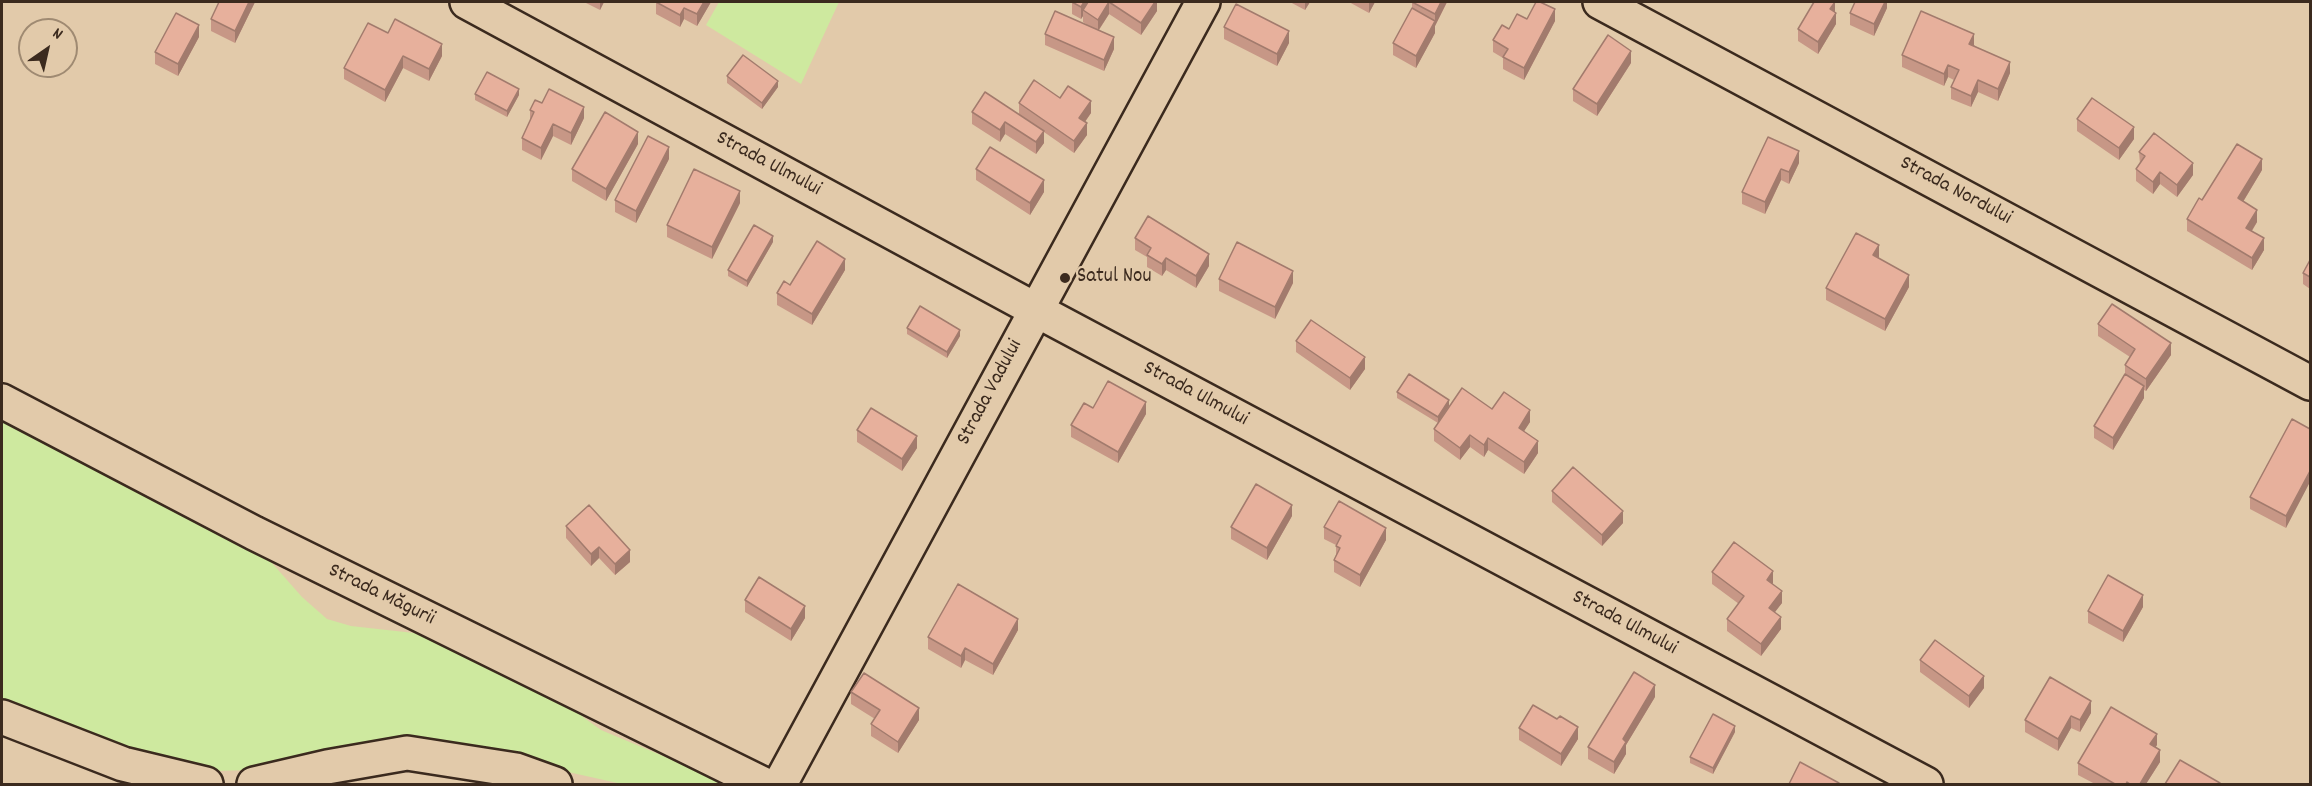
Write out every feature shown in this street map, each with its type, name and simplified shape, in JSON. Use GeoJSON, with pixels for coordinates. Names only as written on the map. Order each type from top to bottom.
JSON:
{"type":"FeatureCollection","features":[{"type":"Feature","properties":{"kind":"street","name":"Strada Ulmului"},"geometry":{"type":"LineString","coordinates":[[467,2],[1036,310],[1926,784]]}},
{"type":"Feature","properties":{"kind":"street","name":"Strada Vadului"},"geometry":{"type":"LineString","coordinates":[[780,784],[1203,2]]}},
{"type":"Feature","properties":{"kind":"street","name":"Strada Nordului"},"geometry":{"type":"LineString","coordinates":[[1600,2],[2310,383]]}},
{"type":"Feature","properties":{"kind":"street","name":"Strada Măgurii"},"geometry":{"type":"LineString","coordinates":[[2,400],[254,533],[763,784]]}},
{"type":"Feature","properties":{"kind":"street"},"geometry":{"type":"LineString","coordinates":[[2,717],[123,764],[206,784]]}},
{"type":"Feature","properties":{"kind":"street"},"geometry":{"type":"LineString","coordinates":[[254,784],[327,767],[408,753],[516,770],[555,784]]}},
{"type":"Feature","properties":{"kind":"green space"},"geometry":{"type":"Polygon","coordinates":[[[719,2],[839,2],[801,84],[706,25],[719,2]]]}},
{"type":"Feature","properties":{"kind":"green space"},"geometry":{"type":"Polygon","coordinates":[[[2,414],[213,506],[272,563],[302,597],[327,619],[351,626],[414,633],[499,660],[567,695],[583,717],[601,730],[687,766],[720,774],[737,784],[622,784],[523,762],[215,771],[170,762],[2,700],[2,414]]]}},
{"type":"Feature","properties":{"kind":"building"},"geometry":{"type":"Polygon","coordinates":[[[219,2],[249,2],[235,31],[211,19],[219,2]]]}},
{"type":"Feature","properties":{"kind":"building"},"geometry":{"type":"Polygon","coordinates":[[[656,2],[704,2],[697,14],[684,8],[680,15],[656,2]]]}},
{"type":"Feature","properties":{"kind":"building"},"geometry":{"type":"Polygon","coordinates":[[[1072,2],[1084,2],[1081,7],[1072,2]]]}},
{"type":"Feature","properties":{"kind":"building"},"geometry":{"type":"Polygon","coordinates":[[[1088,2],[1109,2],[1098,20],[1083,10],[1088,2]]]}},
{"type":"Feature","properties":{"kind":"building"},"geometry":{"type":"Polygon","coordinates":[[[1109,2],[1155,2],[1141,23],[1109,2]]]}},
{"type":"Feature","properties":{"kind":"building"},"geometry":{"type":"Polygon","coordinates":[[[1412,2],[1441,2],[1435,14],[1412,2]]]}},
{"type":"Feature","properties":{"kind":"building"},"geometry":{"type":"Polygon","coordinates":[[[1536,2],[1555,9],[1524,68],[1503,57],[1508,49],[1493,40],[1502,25],[1509,29],[1517,14],[1527,19],[1536,2]]]}},
{"type":"Feature","properties":{"kind":"building"},"geometry":{"type":"Polygon","coordinates":[[[1814,2],[1835,2],[1830,9],[1836,13],[1818,42],[1798,29],[1814,2]]]}},
{"type":"Feature","properties":{"kind":"building"},"geometry":{"type":"Polygon","coordinates":[[[1855,2],[1885,2],[1874,24],[1850,13],[1855,2]]]}},
{"type":"Feature","properties":{"kind":"building"},"geometry":{"type":"Polygon","coordinates":[[[1236,4],[1289,31],[1277,54],[1224,27],[1236,4]]]}},
{"type":"Feature","properties":{"kind":"building"},"geometry":{"type":"Polygon","coordinates":[[[1412,8],[1435,21],[1416,56],[1393,43],[1412,8]]]}},
{"type":"Feature","properties":{"kind":"building"},"geometry":{"type":"Polygon","coordinates":[[[1055,11],[1114,37],[1104,60],[1045,34],[1055,11]]]}},
{"type":"Feature","properties":{"kind":"building"},"geometry":{"type":"Polygon","coordinates":[[[1921,11],[1974,34],[1969,44],[2010,62],[1998,89],[1978,80],[1971,96],[1951,87],[1959,70],[1948,65],[1944,74],[1902,55],[1921,11]]]}},
{"type":"Feature","properties":{"kind":"building"},"geometry":{"type":"Polygon","coordinates":[[[176,13],[199,25],[178,64],[155,52],[176,13]]]}},
{"type":"Feature","properties":{"kind":"building"},"geometry":{"type":"Polygon","coordinates":[[[395,19],[442,44],[429,69],[403,56],[385,90],[344,68],[368,23],[388,33],[395,19]]]}},
{"type":"Feature","properties":{"kind":"building"},"geometry":{"type":"Polygon","coordinates":[[[1608,35],[1631,51],[1597,104],[1573,89],[1608,35]]]}},
{"type":"Feature","properties":{"kind":"building"},"geometry":{"type":"Polygon","coordinates":[[[743,55],[778,81],[762,103],[727,76],[743,55]]]}},
{"type":"Feature","properties":{"kind":"building"},"geometry":{"type":"Polygon","coordinates":[[[487,72],[519,89],[507,111],[475,94],[487,72]]]}},
{"type":"Feature","properties":{"kind":"building"},"geometry":{"type":"Polygon","coordinates":[[[1034,80],[1060,98],[1068,86],[1091,101],[1079,118],[1087,123],[1074,141],[1019,103],[1034,80]]]}},
{"type":"Feature","properties":{"kind":"building"},"geometry":{"type":"Polygon","coordinates":[[[549,89],[584,107],[571,133],[553,124],[541,148],[522,138],[534,112],[530,110],[535,100],[542,103],[549,89]]]}},
{"type":"Feature","properties":{"kind":"building"},"geometry":{"type":"Polygon","coordinates":[[[985,92],[1044,131],[1036,142],[1005,122],[1000,130],[972,112],[985,92]]]}},
{"type":"Feature","properties":{"kind":"building"},"geometry":{"type":"Polygon","coordinates":[[[2092,98],[2134,127],[2119,148],[2077,119],[2092,98]]]}},
{"type":"Feature","properties":{"kind":"building"},"geometry":{"type":"Polygon","coordinates":[[[605,112],[638,132],[606,189],[572,169],[605,112]]]}},
{"type":"Feature","properties":{"kind":"building"},"geometry":{"type":"Polygon","coordinates":[[[2154,133],[2193,163],[2177,185],[2160,172],[2153,182],[2136,169],[2145,156],[2139,152],[2154,133]]]}},
{"type":"Feature","properties":{"kind":"building"},"geometry":{"type":"Polygon","coordinates":[[[648,136],[669,147],[636,211],[615,200],[648,136]]]}},
{"type":"Feature","properties":{"kind":"building"},"geometry":{"type":"Polygon","coordinates":[[[1768,137],[1799,151],[1789,172],[1781,169],[1765,202],[1742,192],[1768,137]]]}},
{"type":"Feature","properties":{"kind":"building"},"geometry":{"type":"Polygon","coordinates":[[[2237,144],[2262,159],[2238,198],[2257,210],[2246,228],[2264,238],[2252,258],[2187,219],[2199,198],[2202,200],[2237,144]]]}},
{"type":"Feature","properties":{"kind":"building"},"geometry":{"type":"Polygon","coordinates":[[[990,147],[1044,180],[1030,203],[976,169],[990,147]]]}},
{"type":"Feature","properties":{"kind":"building"},"geometry":{"type":"Polygon","coordinates":[[[694,169],[740,191],[712,247],[667,225],[694,169]]]}},
{"type":"Feature","properties":{"kind":"building"},"geometry":{"type":"Polygon","coordinates":[[[1148,216],[1209,254],[1196,276],[1166,258],[1162,264],[1147,255],[1151,248],[1135,238],[1148,216]]]}},
{"type":"Feature","properties":{"kind":"building"},"geometry":{"type":"Polygon","coordinates":[[[754,225],[773,236],[747,281],[728,270],[754,225]]]}},
{"type":"Feature","properties":{"kind":"building"},"geometry":{"type":"Polygon","coordinates":[[[1856,233],[1879,245],[1873,255],[1909,275],[1885,319],[1826,288],[1856,233]]]}},
{"type":"Feature","properties":{"kind":"building"},"geometry":{"type":"Polygon","coordinates":[[[817,241],[845,259],[812,314],[777,293],[784,281],[790,285],[817,241]]]}},
{"type":"Feature","properties":{"kind":"building"},"geometry":{"type":"Polygon","coordinates":[[[1237,242],[1293,271],[1275,307],[1219,279],[1237,242]]]}},
{"type":"Feature","properties":{"kind":"building"},"geometry":{"type":"Polygon","coordinates":[[[2310,260],[2310,277],[2303,273],[2310,260]]]}},
{"type":"Feature","properties":{"kind":"building"},"geometry":{"type":"Polygon","coordinates":[[[2112,304],[2171,343],[2146,379],[2125,365],[2135,349],[2098,324],[2112,304]]]}},
{"type":"Feature","properties":{"kind":"building"},"geometry":{"type":"Polygon","coordinates":[[[920,306],[960,330],[947,352],[907,328],[920,306]]]}},
{"type":"Feature","properties":{"kind":"building"},"geometry":{"type":"Polygon","coordinates":[[[1311,320],[1365,357],[1350,378],[1296,341],[1311,320]]]}},
{"type":"Feature","properties":{"kind":"building"},"geometry":{"type":"Polygon","coordinates":[[[1409,374],[1449,400],[1438,417],[1397,392],[1409,374]]]}},
{"type":"Feature","properties":{"kind":"building"},"geometry":{"type":"Polygon","coordinates":[[[2125,374],[2144,386],[2113,438],[2094,426],[2125,374]]]}},
{"type":"Feature","properties":{"kind":"building"},"geometry":{"type":"Polygon","coordinates":[[[1108,381],[1146,402],[1118,452],[1071,425],[1084,403],[1093,408],[1108,381]]]}},
{"type":"Feature","properties":{"kind":"building"},"geometry":{"type":"Polygon","coordinates":[[[1462,388],[1492,409],[1504,392],[1530,410],[1519,428],[1538,441],[1524,462],[1488,438],[1484,445],[1470,435],[1460,448],[1434,429],[1462,388]]]}},
{"type":"Feature","properties":{"kind":"building"},"geometry":{"type":"Polygon","coordinates":[[[871,408],[917,436],[902,459],[857,430],[871,408]]]}},
{"type":"Feature","properties":{"kind":"building"},"geometry":{"type":"Polygon","coordinates":[[[2292,419],[2310,429],[2310,471],[2286,516],[2250,497],[2292,419]]]}},
{"type":"Feature","properties":{"kind":"building"},"geometry":{"type":"Polygon","coordinates":[[[1573,467],[1623,511],[1602,535],[1552,491],[1573,467]]]}},
{"type":"Feature","properties":{"kind":"building"},"geometry":{"type":"Polygon","coordinates":[[[1256,484],[1292,505],[1267,548],[1231,527],[1256,484]]]}},
{"type":"Feature","properties":{"kind":"building"},"geometry":{"type":"Polygon","coordinates":[[[1339,501],[1386,528],[1360,575],[1334,560],[1340,548],[1336,546],[1341,536],[1324,527],[1339,501]]]}},
{"type":"Feature","properties":{"kind":"building"},"geometry":{"type":"Polygon","coordinates":[[[589,505],[630,550],[615,564],[599,547],[591,554],[566,526],[589,505]]]}},
{"type":"Feature","properties":{"kind":"building"},"geometry":{"type":"Polygon","coordinates":[[[1734,542],[1773,571],[1767,580],[1782,591],[1769,608],[1781,617],[1761,644],[1727,619],[1744,596],[1712,572],[1734,542]]]}},
{"type":"Feature","properties":{"kind":"building"},"geometry":{"type":"Polygon","coordinates":[[[2108,575],[2143,595],[2123,631],[2088,611],[2108,575]]]}},
{"type":"Feature","properties":{"kind":"building"},"geometry":{"type":"Polygon","coordinates":[[[759,577],[805,606],[791,629],[745,600],[759,577]]]}},
{"type":"Feature","properties":{"kind":"building"},"geometry":{"type":"Polygon","coordinates":[[[958,584],[1018,619],[993,664],[965,648],[961,656],[928,637],[958,584]]]}},
{"type":"Feature","properties":{"kind":"building"},"geometry":{"type":"Polygon","coordinates":[[[1935,640],[1984,676],[1969,696],[1920,660],[1935,640]]]}},
{"type":"Feature","properties":{"kind":"building"},"geometry":{"type":"Polygon","coordinates":[[[1634,672],[1655,685],[1623,739],[1626,742],[1614,762],[1588,747],[1634,672]]]}},
{"type":"Feature","properties":{"kind":"building"},"geometry":{"type":"Polygon","coordinates":[[[864,673],[919,708],[898,742],[871,724],[880,710],[851,692],[864,673]]]}},
{"type":"Feature","properties":{"kind":"building"},"geometry":{"type":"Polygon","coordinates":[[[2050,677],[2091,701],[2080,720],[2071,716],[2058,739],[2025,720],[2050,677]]]}},
{"type":"Feature","properties":{"kind":"building"},"geometry":{"type":"Polygon","coordinates":[[[1533,705],[1557,719],[1560,716],[1578,727],[1561,754],[1519,728],[1533,705]]]}},
{"type":"Feature","properties":{"kind":"building"},"geometry":{"type":"Polygon","coordinates":[[[2111,707],[2157,734],[2150,744],[2160,750],[2140,784],[2127,782],[2126,784],[2115,784],[2078,763],[2111,707]]]}},
{"type":"Feature","properties":{"kind":"building"},"geometry":{"type":"Polygon","coordinates":[[[1713,714],[1735,726],[1713,768],[1690,757],[1713,714]]]}},
{"type":"Feature","properties":{"kind":"building"},"geometry":{"type":"Polygon","coordinates":[[[2180,760],[2220,783],[2165,784],[2180,760]]]}},
{"type":"Feature","properties":{"kind":"building"},"geometry":{"type":"Polygon","coordinates":[[[1800,762],[1839,783],[1789,784],[1800,762]]]}},
{"type":"Feature","properties":{"kind":"place","name":"Satul Nou"},"geometry":{"type":"Point","coordinates":[1065,278]}}]}
